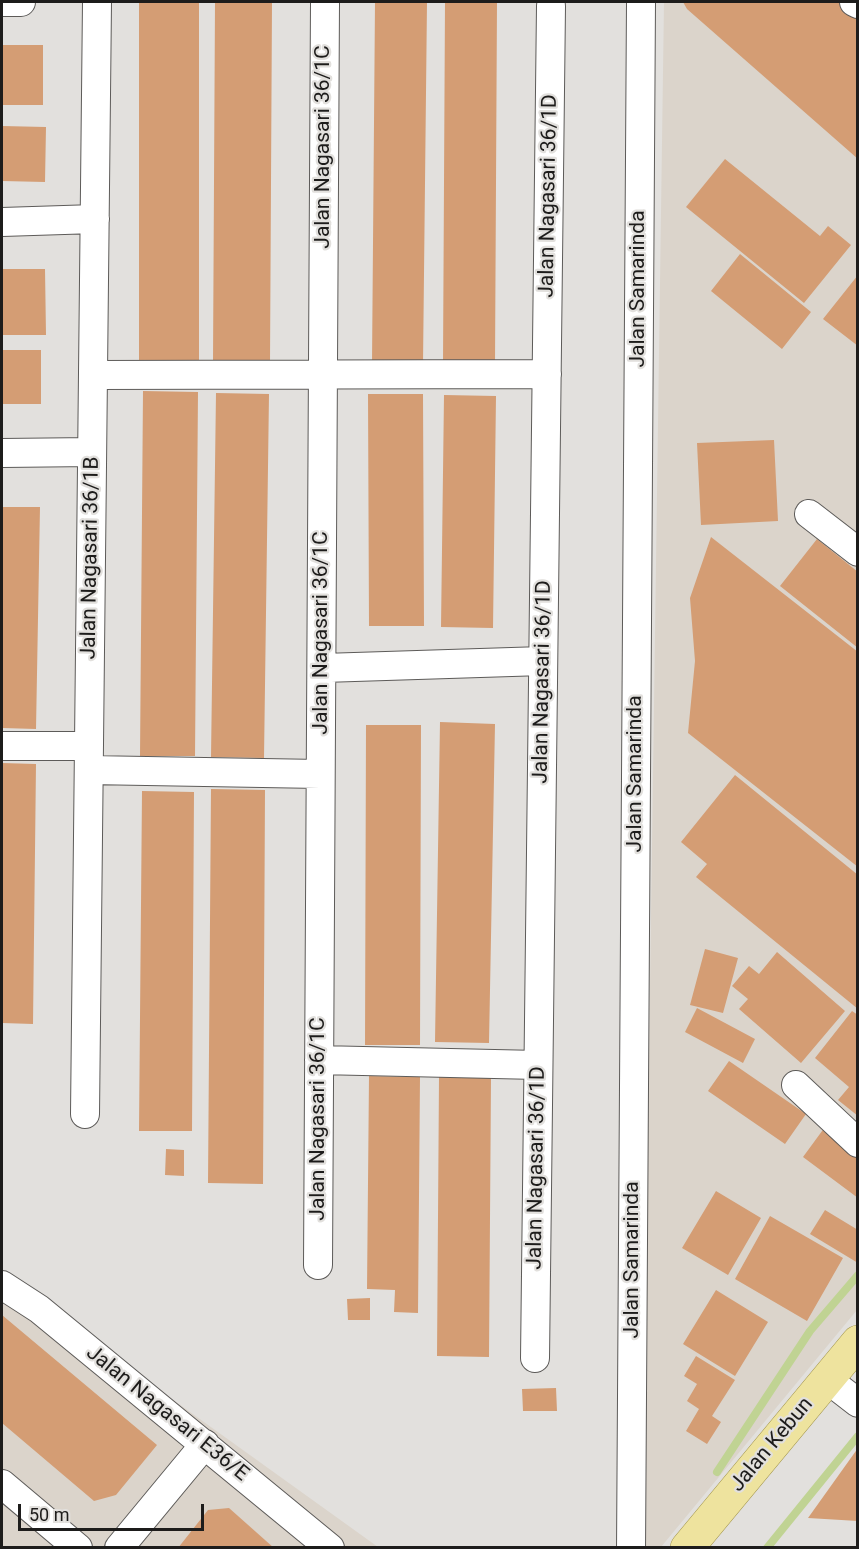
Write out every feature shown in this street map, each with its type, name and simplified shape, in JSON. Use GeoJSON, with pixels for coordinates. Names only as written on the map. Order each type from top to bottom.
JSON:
{"type":"FeatureCollection","features":[{"type":"Feature","properties":{"kind":"main road","name":"Jalan Kebun"},"geometry":{"type":"LineString","coordinates":[[687,1548],[858,1342]]}},
{"type":"Feature","properties":{"kind":"street"},"geometry":{"type":"LineString","coordinates":[[2,2],[21,2]]}},
{"type":"Feature","properties":{"kind":"street","name":"Jalan Nagasari 36/1B"},"geometry":{"type":"LineString","coordinates":[[85,1114],[97,2]]}},
{"type":"Feature","properties":{"kind":"street","name":"Jalan Nagasari 36/1C"},"geometry":{"type":"LineString","coordinates":[[318,1265],[325,2]]}},
{"type":"Feature","properties":{"kind":"street","name":"Jalan Samarinda"},"geometry":{"type":"LineString","coordinates":[[631,1548],[641,2]]}},
{"type":"Feature","properties":{"kind":"street"},"geometry":{"type":"LineString","coordinates":[[854,2],[858,4]]}},
{"type":"Feature","properties":{"kind":"street","name":"Jalan Nagasari 36/1D"},"geometry":{"type":"LineString","coordinates":[[535,1358],[551,6]]}},
{"type":"Feature","properties":{"kind":"street"},"geometry":{"type":"LineString","coordinates":[[2,222],[95,219]]}},
{"type":"Feature","properties":{"kind":"street"},"geometry":{"type":"LineString","coordinates":[[93,375],[547,374]]}},
{"type":"Feature","properties":{"kind":"street"},"geometry":{"type":"LineString","coordinates":[[2,453],[92,452]]}},
{"type":"Feature","properties":{"kind":"street"},"geometry":{"type":"LineString","coordinates":[[809,514],[858,552]]}},
{"type":"Feature","properties":{"kind":"street"},"geometry":{"type":"LineString","coordinates":[[323,668],[543,661]]}},
{"type":"Feature","properties":{"kind":"street"},"geometry":{"type":"LineString","coordinates":[[2,746],[89,758],[320,774]]}},
{"type":"Feature","properties":{"kind":"street"},"geometry":{"type":"LineString","coordinates":[[319,1060],[538,1065]]}},
{"type":"Feature","properties":{"kind":"street"},"geometry":{"type":"LineString","coordinates":[[796,1085],[858,1143]]}},
{"type":"Feature","properties":{"kind":"street","name":"Jalan Nagasari E36/E"},"geometry":{"type":"LineString","coordinates":[[2,1285],[39,1309],[205,1444],[316,1543]]}},
{"type":"Feature","properties":{"kind":"street"},"geometry":{"type":"LineString","coordinates":[[827,1379],[858,1403]]}},
{"type":"Feature","properties":{"kind":"street"},"geometry":{"type":"LineString","coordinates":[[119,1548],[205,1444]]}},
{"type":"Feature","properties":{"kind":"street"},"geometry":{"type":"LineString","coordinates":[[2,1484],[78,1548]]}},
{"type":"Feature","properties":{"kind":"shaded area"},"geometry":{"type":"Polygon","coordinates":[[[664,2],[857,2],[857,1310],[661,1547],[642,1548],[664,2]]]}},
{"type":"Feature","properties":{"kind":"shaded area"},"geometry":{"type":"Polygon","coordinates":[[[2,1277],[378,1547],[2,1547],[2,1277]]]}},
{"type":"Feature","properties":{"kind":"building"},"geometry":{"type":"Polygon","coordinates":[[[139,2],[199,2],[199,363],[139,363],[139,2]]]}},
{"type":"Feature","properties":{"kind":"building"},"geometry":{"type":"Polygon","coordinates":[[[215,2],[272,2],[270,362],[213,361],[215,2]]]}},
{"type":"Feature","properties":{"kind":"building"},"geometry":{"type":"Polygon","coordinates":[[[375,2],[427,2],[423,364],[372,363],[375,2]]]}},
{"type":"Feature","properties":{"kind":"building"},"geometry":{"type":"Polygon","coordinates":[[[445,2],[497,2],[495,363],[443,362],[445,2]]]}},
{"type":"Feature","properties":{"kind":"building"},"geometry":{"type":"Polygon","coordinates":[[[683,2],[838,2],[858,19],[858,159],[687,9],[683,2]]]}},
{"type":"Feature","properties":{"kind":"building"},"geometry":{"type":"Polygon","coordinates":[[[2,45],[43,45],[43,105],[2,105],[2,45]]]}},
{"type":"Feature","properties":{"kind":"building"},"geometry":{"type":"Polygon","coordinates":[[[2,126],[46,127],[45,182],[2,181],[2,126]]]}},
{"type":"Feature","properties":{"kind":"building"},"geometry":{"type":"Polygon","coordinates":[[[725,159],[820,236],[828,226],[851,245],[804,303],[686,207],[725,159]]]}},
{"type":"Feature","properties":{"kind":"building"},"geometry":{"type":"Polygon","coordinates":[[[740,254],[811,312],[782,349],[711,291],[740,254]]]}},
{"type":"Feature","properties":{"kind":"building"},"geometry":{"type":"Polygon","coordinates":[[[2,269],[45,269],[46,335],[2,335],[2,269]]]}},
{"type":"Feature","properties":{"kind":"building"},"geometry":{"type":"Polygon","coordinates":[[[858,275],[858,346],[823,319],[858,275]]]}},
{"type":"Feature","properties":{"kind":"building"},"geometry":{"type":"Polygon","coordinates":[[[2,350],[41,350],[41,404],[2,404],[2,350]]]}},
{"type":"Feature","properties":{"kind":"building"},"geometry":{"type":"Polygon","coordinates":[[[143,391],[198,392],[195,756],[140,756],[143,391]]]}},
{"type":"Feature","properties":{"kind":"building"},"geometry":{"type":"Polygon","coordinates":[[[216,393],[269,394],[264,758],[211,757],[216,393]]]}},
{"type":"Feature","properties":{"kind":"building"},"geometry":{"type":"Polygon","coordinates":[[[368,394],[423,394],[424,626],[369,626],[368,394]]]}},
{"type":"Feature","properties":{"kind":"building"},"geometry":{"type":"Polygon","coordinates":[[[444,395],[496,396],[493,628],[441,627],[444,395]]]}},
{"type":"Feature","properties":{"kind":"building"},"geometry":{"type":"Polygon","coordinates":[[[774,440],[778,521],[701,525],[697,443],[774,440]]]}},
{"type":"Feature","properties":{"kind":"building"},"geometry":{"type":"Polygon","coordinates":[[[2,507],[40,507],[36,729],[2,728],[2,507]]]}},
{"type":"Feature","properties":{"kind":"building"},"geometry":{"type":"Polygon","coordinates":[[[711,537],[858,652],[858,867],[688,733],[695,661],[690,598],[711,537]]]}},
{"type":"Feature","properties":{"kind":"building"},"geometry":{"type":"Polygon","coordinates":[[[817,539],[858,572],[858,648],[780,586],[817,539]]]}},
{"type":"Feature","properties":{"kind":"building"},"geometry":{"type":"Polygon","coordinates":[[[440,722],[495,724],[489,1043],[435,1042],[440,722]]]}},
{"type":"Feature","properties":{"kind":"building"},"geometry":{"type":"Polygon","coordinates":[[[366,725],[421,725],[420,1045],[365,1045],[366,725]]]}},
{"type":"Feature","properties":{"kind":"building"},"geometry":{"type":"Polygon","coordinates":[[[2,763],[36,764],[33,1024],[2,1023],[2,763]]]}},
{"type":"Feature","properties":{"kind":"building"},"geometry":{"type":"Polygon","coordinates":[[[735,775],[858,875],[858,1009],[696,877],[707,864],[681,842],[735,775]]]}},
{"type":"Feature","properties":{"kind":"building"},"geometry":{"type":"Polygon","coordinates":[[[211,789],[265,790],[263,1184],[208,1183],[211,789]]]}},
{"type":"Feature","properties":{"kind":"building"},"geometry":{"type":"Polygon","coordinates":[[[142,791],[194,792],[192,1131],[139,1131],[142,791]]]}},
{"type":"Feature","properties":{"kind":"building"},"geometry":{"type":"Polygon","coordinates":[[[705,949],[738,958],[723,1013],[690,1005],[705,949]]]}},
{"type":"Feature","properties":{"kind":"building"},"geometry":{"type":"Polygon","coordinates":[[[777,952],[845,1011],[801,1063],[739,1009],[748,999],[732,986],[749,966],[759,974],[777,952]]]}},
{"type":"Feature","properties":{"kind":"building"},"geometry":{"type":"Polygon","coordinates":[[[697,1008],[755,1039],[743,1063],[685,1032],[697,1008]]]}},
{"type":"Feature","properties":{"kind":"building"},"geometry":{"type":"Polygon","coordinates":[[[852,1011],[858,1015],[858,1116],[838,1100],[849,1087],[815,1058],[852,1011]]]}},
{"type":"Feature","properties":{"kind":"building"},"geometry":{"type":"Polygon","coordinates":[[[729,1061],[806,1114],[785,1144],[708,1091],[729,1061]]]}},
{"type":"Feature","properties":{"kind":"building"},"geometry":{"type":"Polygon","coordinates":[[[369,1076],[420,1077],[418,1313],[394,1312],[395,1290],[367,1289],[369,1076]]]}},
{"type":"Feature","properties":{"kind":"building"},"geometry":{"type":"Polygon","coordinates":[[[439,1077],[491,1078],[489,1357],[437,1356],[439,1077]]]}},
{"type":"Feature","properties":{"kind":"building"},"geometry":{"type":"Polygon","coordinates":[[[825,1127],[858,1151],[858,1198],[803,1157],[825,1127]]]}},
{"type":"Feature","properties":{"kind":"building"},"geometry":{"type":"Polygon","coordinates":[[[166,1149],[184,1150],[184,1176],[165,1175],[166,1149]]]}},
{"type":"Feature","properties":{"kind":"building"},"geometry":{"type":"Polygon","coordinates":[[[716,1191],[761,1218],[728,1275],[682,1248],[716,1191]]]}},
{"type":"Feature","properties":{"kind":"building"},"geometry":{"type":"Polygon","coordinates":[[[825,1210],[858,1230],[858,1263],[810,1234],[825,1210]]]}},
{"type":"Feature","properties":{"kind":"building"},"geometry":{"type":"Polygon","coordinates":[[[770,1216],[843,1258],[807,1321],[735,1279],[770,1216]]]}},
{"type":"Feature","properties":{"kind":"building"},"geometry":{"type":"Polygon","coordinates":[[[716,1290],[768,1322],[735,1376],[683,1344],[716,1290]]]}},
{"type":"Feature","properties":{"kind":"building"},"geometry":{"type":"Polygon","coordinates":[[[370,1298],[370,1320],[348,1320],[347,1299],[370,1298]]]}},
{"type":"Feature","properties":{"kind":"building"},"geometry":{"type":"Polygon","coordinates":[[[2,1315],[157,1445],[116,1495],[94,1501],[2,1423],[2,1315]]]}},
{"type":"Feature","properties":{"kind":"building"},"geometry":{"type":"Polygon","coordinates":[[[696,1356],[735,1380],[712,1416],[721,1422],[707,1444],[686,1431],[699,1409],[687,1401],[697,1384],[684,1376],[696,1356]]]}},
{"type":"Feature","properties":{"kind":"building"},"geometry":{"type":"Polygon","coordinates":[[[556,1388],[557,1411],[523,1411],[522,1389],[556,1388]]]}},
{"type":"Feature","properties":{"kind":"building"},"geometry":{"type":"Polygon","coordinates":[[[858,1448],[858,1521],[808,1518],[858,1448]]]}},
{"type":"Feature","properties":{"kind":"building"},"geometry":{"type":"Polygon","coordinates":[[[229,1508],[274,1548],[178,1548],[208,1510],[229,1508]]]}},
{"type":"Feature","properties":{"kind":"waterway"},"geometry":{"type":"LineString","coordinates":[[717,1472],[810,1331],[858,1275]]}},
{"type":"Feature","properties":{"kind":"waterway"},"geometry":{"type":"LineString","coordinates":[[767,1548],[858,1436]]}}]}
